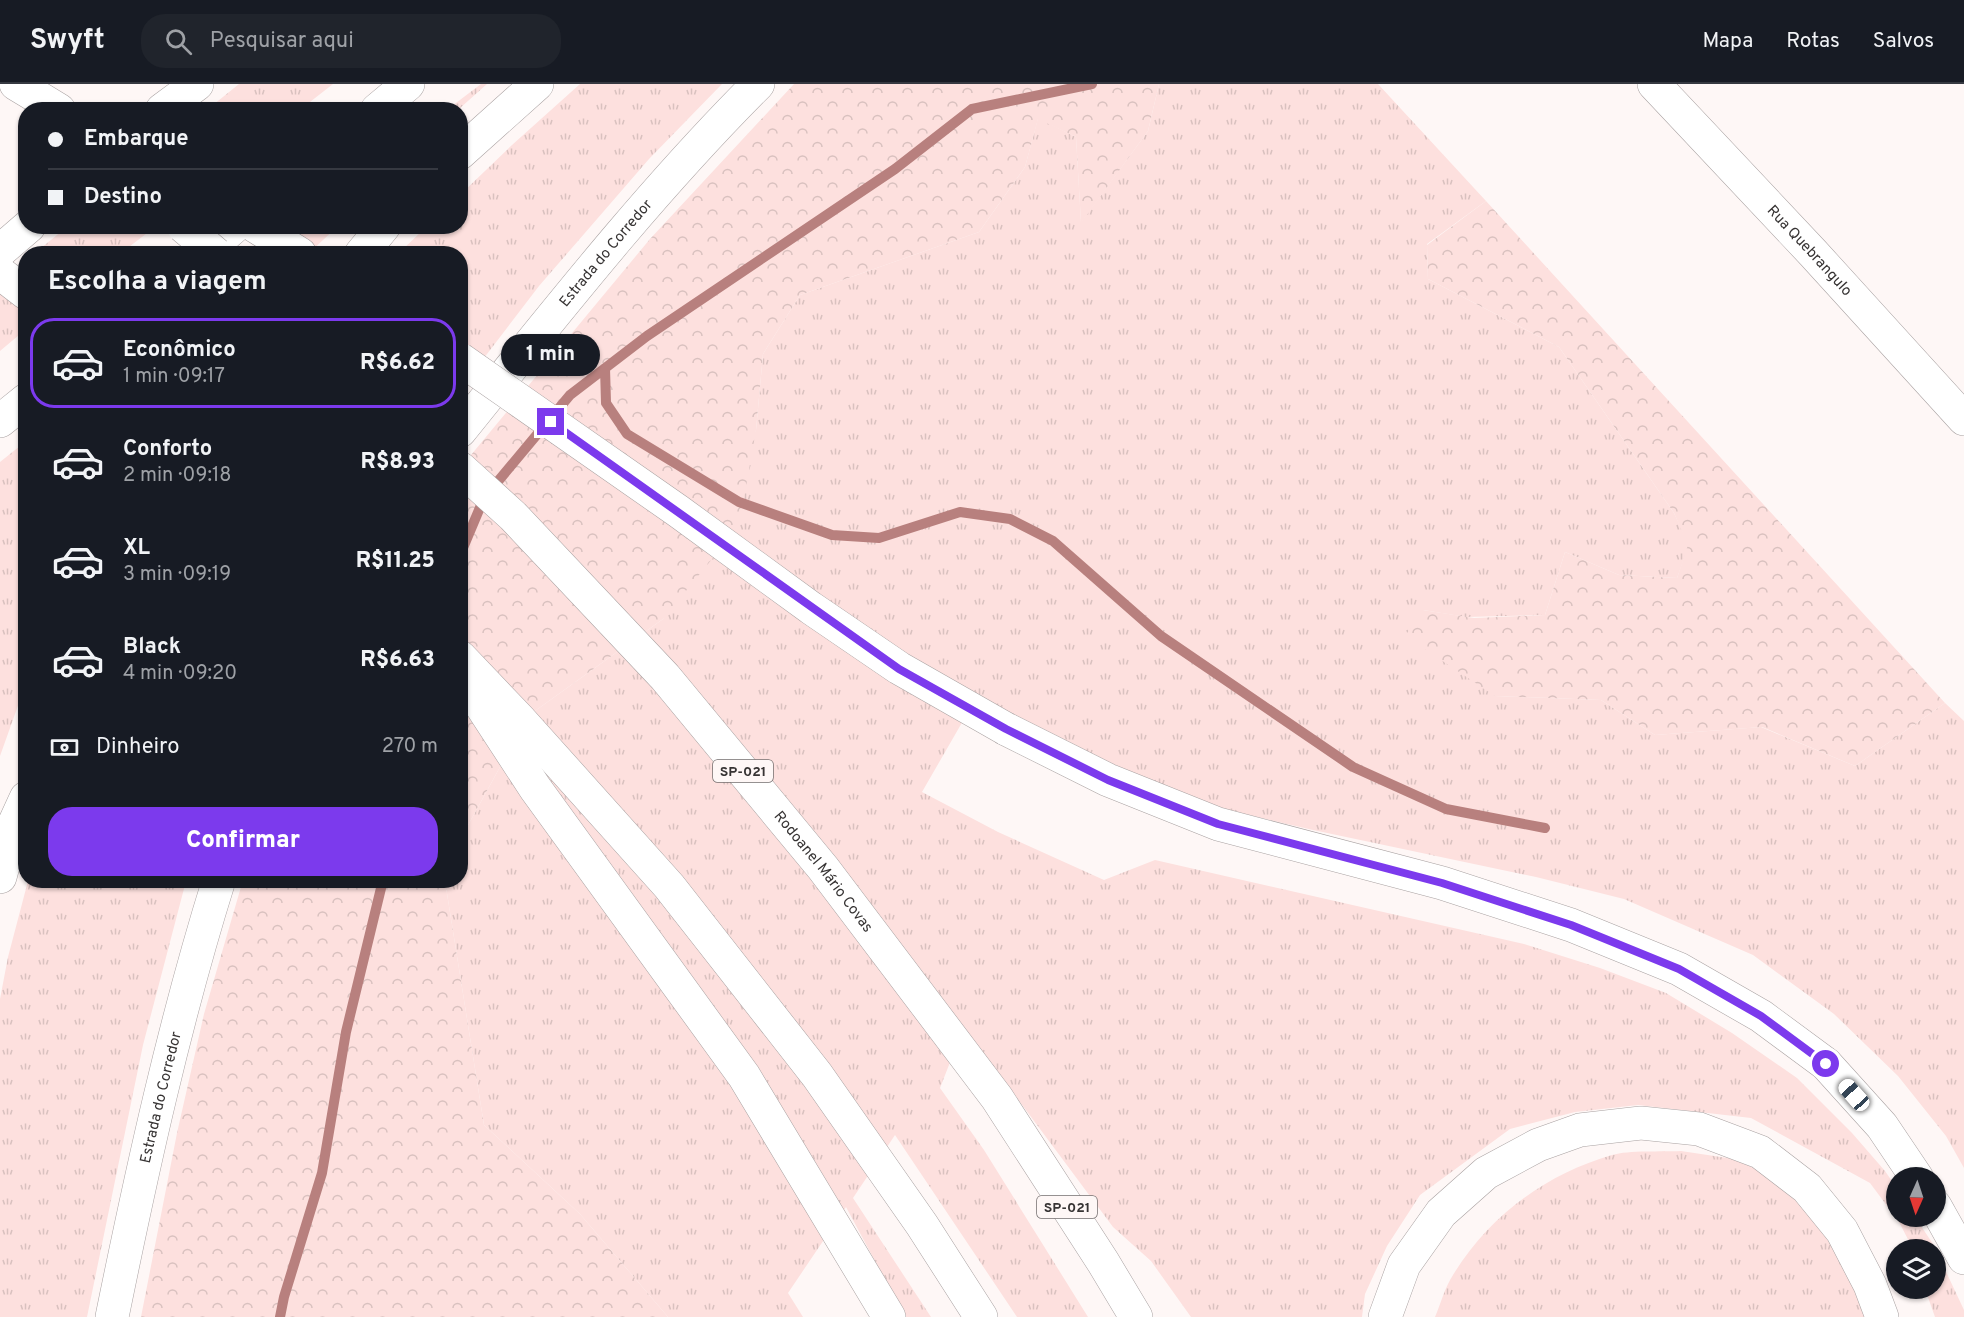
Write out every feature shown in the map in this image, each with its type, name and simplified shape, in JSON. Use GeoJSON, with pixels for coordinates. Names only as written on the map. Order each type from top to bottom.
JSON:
{"type":"FeatureCollection","features":[{"type":"Feature","properties":{"kind":"main road"},"geometry":{"type":"LineString","coordinates":[[5,84],[27,102]]}},
{"type":"Feature","properties":{"kind":"main road"},"geometry":{"type":"LineString","coordinates":[[16,84],[46,102]]}},
{"type":"Feature","properties":{"kind":"main road"},"geometry":{"type":"LineString","coordinates":[[173,102],[198,84]]}},
{"type":"Feature","properties":{"kind":"main road"},"geometry":{"type":"LineString","coordinates":[[178,102],[198,84]]}},
{"type":"Feature","properties":{"kind":"main road"},"geometry":{"type":"LineString","coordinates":[[387,102],[408,84]]}},
{"type":"Feature","properties":{"kind":"main road"},"geometry":{"type":"LineString","coordinates":[[468,146],[537,84]]}},
{"type":"Feature","properties":{"kind":"main road","name":"Estrada do Corredor"},"geometry":{"type":"LineString","coordinates":[[468,421],[620,234],[706,135],[758,84]]}},
{"type":"Feature","properties":{"kind":"main road","name":"Rua Quebrangulo"},"geometry":{"type":"LineString","coordinates":[[1654,84],[1813,253],[1964,419]]}},
{"type":"Feature","properties":{"kind":"main road"},"geometry":{"type":"LineString","coordinates":[[0,228],[18,215]]}},
{"type":"Feature","properties":{"kind":"main road"},"geometry":{"type":"LineString","coordinates":[[0,251],[20,234]]}},
{"type":"Feature","properties":{"kind":"main road"},"geometry":{"type":"LineString","coordinates":[[192,234],[207,246]]}},
{"type":"Feature","properties":{"kind":"main road"},"geometry":{"type":"LineString","coordinates":[[212,246],[226,234]]}},
{"type":"Feature","properties":{"kind":"main road"},"geometry":{"type":"LineString","coordinates":[[268,234],[287,246]]}},
{"type":"Feature","properties":{"kind":"main road"},"geometry":{"type":"LineString","coordinates":[[368,246],[378,234]]}},
{"type":"Feature","properties":{"kind":"main road"},"geometry":{"type":"LineString","coordinates":[[0,273],[18,287]]}},
{"type":"Feature","properties":{"kind":"main road"},"geometry":{"type":"LineString","coordinates":[[468,365],[899,669],[1006,729],[1108,780],[1218,824],[1442,883],[1571,925],[1679,969],[1761,1016],[1826,1064],[1882,1126],[1910,1167]]}},
{"type":"Feature","properties":{"kind":"main road"},"geometry":{"type":"LineString","coordinates":[[0,421],[18,406]]}},
{"type":"Feature","properties":{"kind":"main road","name":"Rodoanel Mário Covas"},"geometry":{"type":"LineString","coordinates":[[468,475],[513,516],[665,677],[823,868],[997,1098],[1136,1317]]}},
{"type":"Feature","properties":{"kind":"main road"},"geometry":{"type":"LineString","coordinates":[[468,665],[669,886],[817,1075],[922,1225],[981,1317]]}},
{"type":"Feature","properties":{"kind":"main road"},"geometry":{"type":"LineString","coordinates":[[468,685],[535,789],[744,1076],[889,1317]]}},
{"type":"Feature","properties":{"kind":"main road"},"geometry":{"type":"LineString","coordinates":[[0,877],[18,815]]}},
{"type":"Feature","properties":{"kind":"main road","name":"Estrada do Corredor"},"geometry":{"type":"LineString","coordinates":[[112,1317],[147,1146],[192,966],[216,888]]}},
{"type":"Feature","properties":{"kind":"main road"},"geometry":{"type":"LineString","coordinates":[[1385,1317],[1404,1265],[1434,1221],[1486,1173],[1539,1145],[1580,1130],[1641,1123],[1699,1129],[1760,1152],[1807,1188],[1842,1231],[1870,1285],[1882,1317]]}},
{"type":"Feature","properties":{"kind":"main road"},"geometry":{"type":"LineString","coordinates":[[1946,1226],[1964,1258]]}},
{"type":"Feature","properties":{"kind":"green space"},"geometry":{"type":"Polygon","coordinates":[[[239,84],[333,84],[310,102],[217,102],[239,84]]]}},
{"type":"Feature","properties":{"kind":"green space"},"geometry":{"type":"Polygon","coordinates":[[[481,84],[487,84],[467,102],[457,102],[481,84]]]}},
{"type":"Feature","properties":{"kind":"green space"},"geometry":{"type":"Polygon","coordinates":[[[580,84],[722,84],[649,159],[539,286],[468,379],[468,246],[406,246],[419,234],[468,234],[468,187],[580,84]]]}},
{"type":"Feature","properties":{"kind":"green space"},"geometry":{"type":"Polygon","coordinates":[[[794,84],[1159,84],[1148,131],[1081,223],[1076,137],[1038,119],[1025,167],[979,232],[800,295],[763,354],[756,430],[739,526],[663,619],[528,716],[468,825],[468,459],[650,239],[794,84]]]}},
{"type":"Feature","properties":{"kind":"green space"},"geometry":{"type":"Polygon","coordinates":[[[1159,84],[1378,84],[1486,201],[1427,244],[1428,279],[1559,347],[1674,513],[1689,545],[1677,578],[1619,575],[1565,552],[1545,615],[1466,617],[1423,610],[1495,696],[1601,700],[1655,735],[1761,727],[1855,766],[1945,703],[1964,721],[1964,1168],[1946,1136],[1898,1076],[1834,1014],[1753,955],[1624,899],[1536,877],[1202,804],[971,707],[922,792],[998,832],[1104,880],[1155,860],[1524,944],[1600,968],[1666,993],[1732,1033],[1797,1078],[1852,1133],[1885,1171],[1886,1205],[1870,1183],[1751,1118],[1638,1105],[1575,1112],[1510,1129],[1420,1195],[1387,1246],[1365,1294],[1362,1317],[1191,1317],[1151,1261],[1113,1227],[963,1029],[940,1088],[984,1150],[1088,1317],[1017,1317],[895,1135],[853,1198],[931,1317],[905,1317],[846,1207],[788,1293],[803,1317],[668,1317],[580,1214],[484,1125],[446,888],[468,888],[468,825],[528,716],[663,619],[756,430],[763,354],[800,295],[979,232],[1025,167],[1038,118],[1076,137],[1081,222],[1148,131],[1159,84]]]}},
{"type":"Feature","properties":{"kind":"green space"},"geometry":{"type":"Polygon","coordinates":[[[1486,201],[1945,703],[1855,766],[1762,727],[1655,735],[1601,700],[1495,696],[1405,636],[1423,610],[1474,618],[1545,615],[1565,552],[1619,575],[1677,578],[1688,545],[1674,513],[1559,347],[1428,279],[1427,245],[1486,201]]]}},
{"type":"Feature","properties":{"kind":"green space"},"geometry":{"type":"Polygon","coordinates":[[[58,234],[146,234],[130,246],[44,246],[58,234]]]}},
{"type":"Feature","properties":{"kind":"green space"},"geometry":{"type":"Polygon","coordinates":[[[279,234],[329,234],[317,246],[265,246],[279,234]]]}},
{"type":"Feature","properties":{"kind":"green space"},"geometry":{"type":"Polygon","coordinates":[[[18,268],[18,336],[0,351],[0,283],[18,268]]]}},
{"type":"Feature","properties":{"kind":"green space"},"geometry":{"type":"Polygon","coordinates":[[[18,448],[18,706],[0,756],[0,462],[18,448]]]}},
{"type":"Feature","properties":{"kind":"green space"},"geometry":{"type":"Polygon","coordinates":[[[26,888],[184,888],[143,1045],[87,1317],[0,1317],[0,999],[8,957],[26,888]]]}},
{"type":"Feature","properties":{"kind":"green space"},"geometry":{"type":"Polygon","coordinates":[[[241,888],[446,888],[484,1125],[580,1214],[668,1317],[141,1317],[177,1133],[204,1014],[241,888]]]}},
{"type":"Feature","properties":{"kind":"green space"},"geometry":{"type":"Polygon","coordinates":[[[1681,1151],[1734,1159],[1777,1178],[1819,1202],[1893,1317],[1435,1317],[1450,1280],[1467,1254],[1502,1216],[1521,1200],[1564,1173],[1612,1155],[1681,1151]]]}},
{"type":"Feature","properties":{"kind":"green space"},"geometry":{"type":"Polygon","coordinates":[[[1902,1227],[1922,1227],[1930,1239],[1908,1239],[1902,1227]]]}},
{"type":"Feature","properties":{"kind":"green space"},"geometry":{"type":"Polygon","coordinates":[[[1946,1272],[1964,1310],[1964,1317],[1935,1317],[1929,1299],[1946,1299],[1946,1272]]]}},
{"type":"Feature","properties":{"kind":"waterway"},"geometry":{"type":"LineString","coordinates":[[468,536],[484,498],[570,395],[647,336],[895,169],[972,109],[1092,84]]}},
{"type":"Feature","properties":{"kind":"waterway"},"geometry":{"type":"LineString","coordinates":[[605,368],[606,403],[627,434],[739,502],[832,535],[879,538],[960,512],[1010,519],[1053,541],[1161,636],[1353,767],[1446,809],[1545,828]]}},
{"type":"Feature","properties":{"kind":"waterway"},"geometry":{"type":"LineString","coordinates":[[280,1317],[322,1173],[346,1032],[381,888]]}},
{"type":"Feature","properties":{"kind":"route"},"geometry":{"type":"LineString","coordinates":[[551,422],[899,669],[1006,729],[1108,780],[1218,824],[1442,883],[1571,925],[1679,969],[1761,1016],[1826,1064]]}}]}
